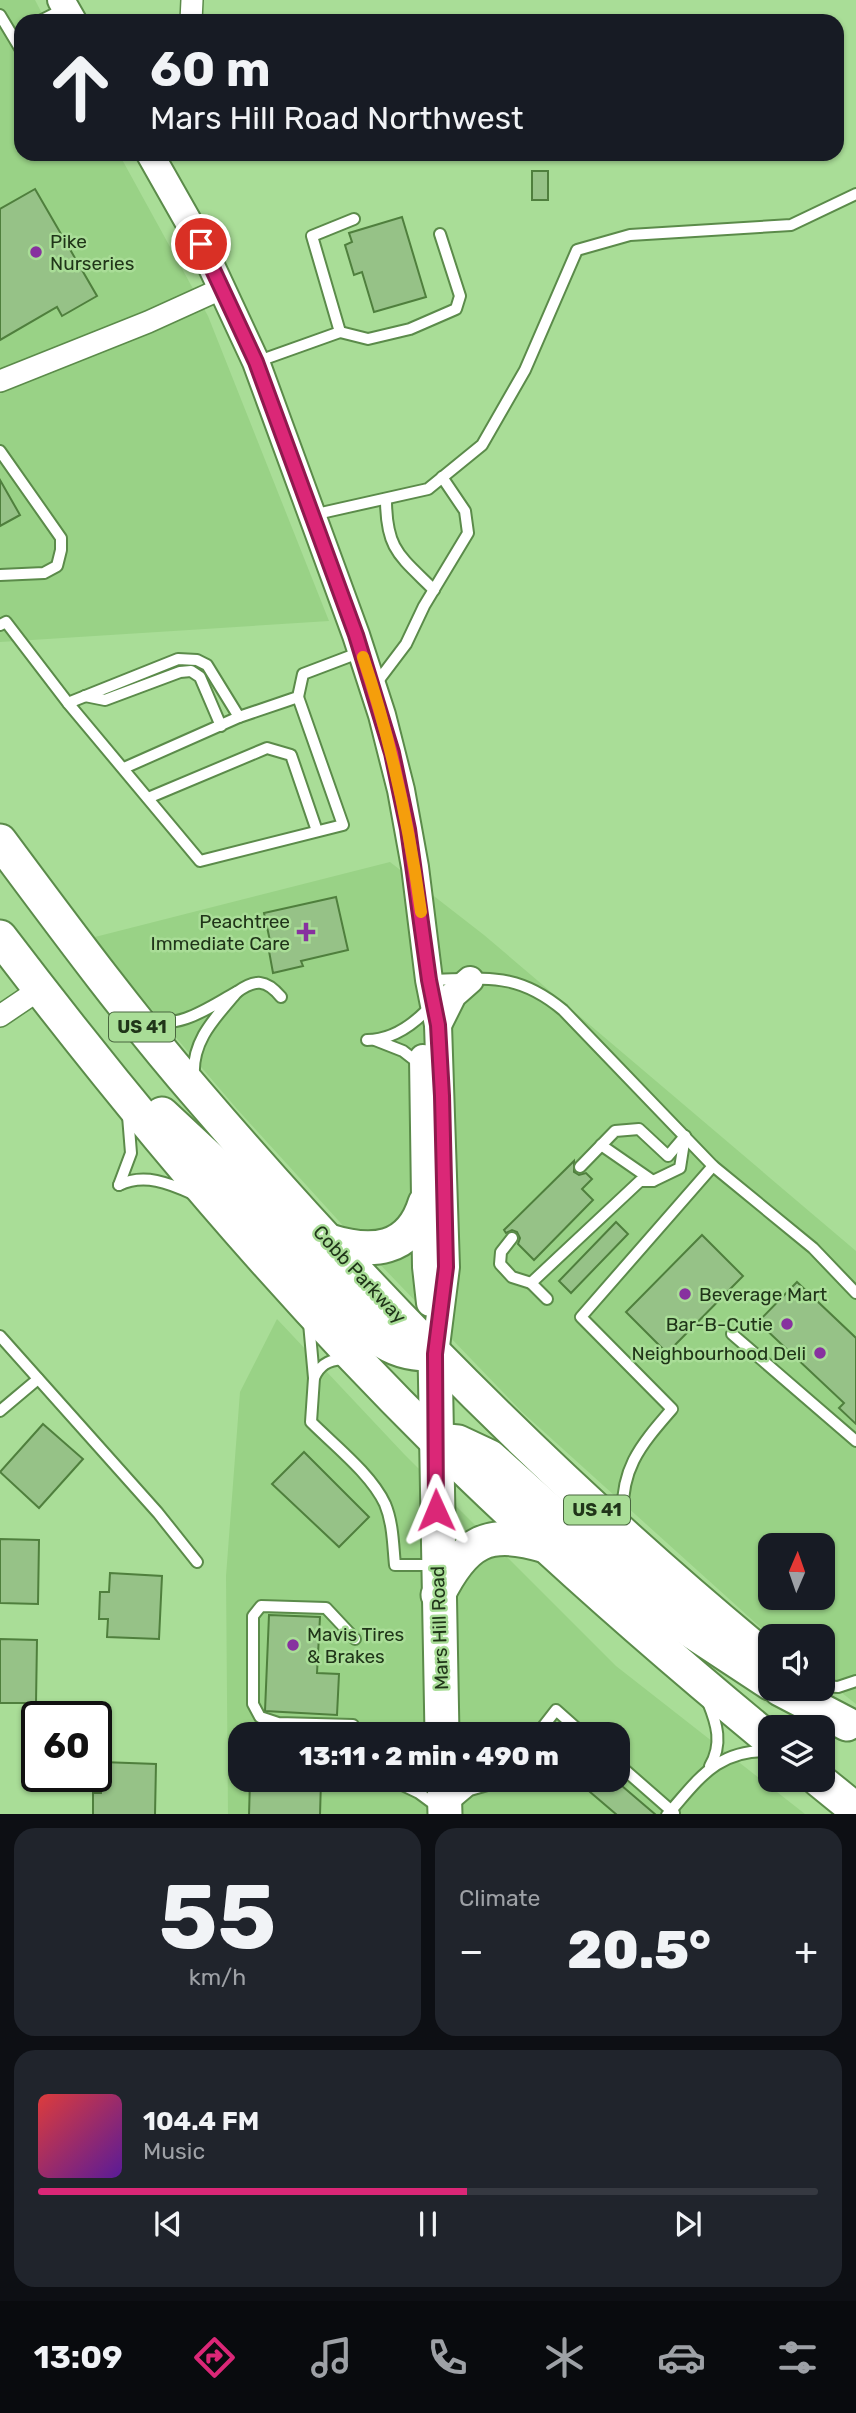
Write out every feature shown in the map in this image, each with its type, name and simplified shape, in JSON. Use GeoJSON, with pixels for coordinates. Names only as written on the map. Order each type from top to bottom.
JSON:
{"type":"FeatureCollection","features":[{"type":"Feature","properties":{"kind":"main road","name":"Cobb Parkway"},"geometry":{"type":"LineString","coordinates":[[0,841],[131,1013],[197,1094],[328,1241],[435,1354],[625,1537],[758,1651]]}},
{"type":"Feature","properties":{"kind":"main road","name":"US 41"},"geometry":{"type":"LineString","coordinates":[[0,937],[218,1205],[361,1363],[435,1440],[546,1546],[758,1730]]}},
{"type":"Feature","properties":{"kind":"main road"},"geometry":{"type":"LineString","coordinates":[[118,1085],[159,1112],[201,1149],[386,1345],[405,1352],[435,1354]]}},
{"type":"Feature","properties":{"kind":"main road"},"geometry":{"type":"LineString","coordinates":[[328,1241],[353,1247],[383,1248],[395,1243],[416,1224],[425,1203]]}},
{"type":"Feature","properties":{"kind":"main road","name":"Mars Hill Road"},"geometry":{"type":"LineString","coordinates":[[435,1354],[442,1722]]}},
{"type":"Feature","properties":{"kind":"main road"},"geometry":{"type":"LineString","coordinates":[[435,1440],[458,1442],[490,1457],[651,1602],[701,1639],[758,1675]]}},
{"type":"Feature","properties":{"kind":"main road"},"geometry":{"type":"LineString","coordinates":[[438,1580],[476,1545],[488,1540],[518,1537],[546,1546]]}},
{"type":"Feature","properties":{"kind":"main road"},"geometry":{"type":"LineString","coordinates":[[802,1701],[851,1728]]}},
{"type":"Feature","properties":{"kind":"main road"},"geometry":{"type":"LineString","coordinates":[[818,1701],[851,1728]]}},
{"type":"Feature","properties":{"kind":"main road"},"geometry":{"type":"LineString","coordinates":[[444,1792],[445,1814]]}},
{"type":"Feature","properties":{"kind":"main road"},"geometry":{"type":"LineString","coordinates":[[834,1792],[856,1810]]}},
{"type":"Feature","properties":{"kind":"street"},"geometry":{"type":"LineString","coordinates":[[154,161],[201,244],[256,362],[361,652],[392,753],[408,829],[432,1018],[446,1267],[435,1354]]}},
{"type":"Feature","properties":{"kind":"street"},"geometry":{"type":"LineString","coordinates":[[0,381],[223,288]]}},
{"type":"Feature","properties":{"kind":"street"},"geometry":{"type":"LineString","coordinates":[[435,1354],[426,1267],[423,1067],[432,1018],[471,980]]}},
{"type":"Feature","properties":{"kind":"street"},"geometry":{"type":"LineString","coordinates":[[0,1016],[40,989]]}},
{"type":"Feature","properties":{"kind":"lane"},"geometry":{"type":"LineString","coordinates":[[0,15],[14,30]]}},
{"type":"Feature","properties":{"kind":"lane"},"geometry":{"type":"LineString","coordinates":[[312,515],[428,489],[482,445],[525,370],[577,250],[630,235],[791,225],[856,194]]}},
{"type":"Feature","properties":{"kind":"lane"},"geometry":{"type":"LineString","coordinates":[[340,332],[312,236],[354,219]]}},
{"type":"Feature","properties":{"kind":"lane"},"geometry":{"type":"LineString","coordinates":[[256,362],[340,332],[368,339],[410,330],[456,309],[460,296],[440,234]]}},
{"type":"Feature","properties":{"kind":"lane"},"geometry":{"type":"LineString","coordinates":[[0,451],[61,538],[61,551],[57,566],[44,573],[0,575]]}},
{"type":"Feature","properties":{"kind":"lane"},"geometry":{"type":"LineString","coordinates":[[373,688],[406,644],[424,606],[468,533],[465,511],[442,477]]}},
{"type":"Feature","properties":{"kind":"lane"},"geometry":{"type":"LineString","coordinates":[[386,499],[386,525],[400,557],[434,590]]}},
{"type":"Feature","properties":{"kind":"lane"},"geometry":{"type":"LineString","coordinates":[[2,620],[200,861],[343,825],[298,697],[303,674],[361,652]]}},
{"type":"Feature","properties":{"kind":"lane"},"geometry":{"type":"LineString","coordinates":[[68,703],[178,659],[197,660],[207,665],[239,717]]}},
{"type":"Feature","properties":{"kind":"lane"},"geometry":{"type":"LineString","coordinates":[[82,696],[105,701],[180,672],[191,671],[200,677],[221,726]]}},
{"type":"Feature","properties":{"kind":"lane"},"geometry":{"type":"LineString","coordinates":[[124,768],[239,717],[298,697]]}},
{"type":"Feature","properties":{"kind":"lane"},"geometry":{"type":"LineString","coordinates":[[148,798],[267,748],[291,755],[317,831]]}},
{"type":"Feature","properties":{"kind":"lane"},"geometry":{"type":"LineString","coordinates":[[429,980],[503,979],[522,984],[544,995],[563,1010],[713,1166],[813,1248],[856,1293]]}},
{"type":"Feature","properties":{"kind":"lane"},"geometry":{"type":"LineString","coordinates":[[131,1013],[149,1021],[176,1022],[197,1014],[247,984],[262,983],[274,989],[281,997]]}},
{"type":"Feature","properties":{"kind":"lane"},"geometry":{"type":"LineString","coordinates":[[197,1094],[194,1060],[200,1038],[237,992]]}},
{"type":"Feature","properties":{"kind":"lane"},"geometry":{"type":"LineString","coordinates":[[423,1067],[403,1051],[371,1040],[432,1018]]}},
{"type":"Feature","properties":{"kind":"lane"},"geometry":{"type":"LineString","coordinates":[[118,1085],[131,1139],[131,1153],[119,1185],[130,1180],[160,1181],[218,1205]]}},
{"type":"Feature","properties":{"kind":"lane"},"geometry":{"type":"LineString","coordinates":[[580,1167],[615,1131],[639,1129],[668,1156],[685,1136]]}},
{"type":"Feature","properties":{"kind":"lane"},"geometry":{"type":"LineString","coordinates":[[531,1283],[640,1181],[653,1181],[680,1168],[685,1136]]}},
{"type":"Feature","properties":{"kind":"lane"},"geometry":{"type":"LineString","coordinates":[[601,1145],[653,1181]]}},
{"type":"Feature","properties":{"kind":"lane"},"geometry":{"type":"LineString","coordinates":[[625,1537],[623,1496],[633,1459],[641,1445],[672,1409],[580,1317],[713,1166]]}},
{"type":"Feature","properties":{"kind":"lane"},"geometry":{"type":"LineString","coordinates":[[512,1238],[501,1252],[500,1264],[512,1277],[531,1283],[547,1299]]}},
{"type":"Feature","properties":{"kind":"lane"},"geometry":{"type":"LineString","coordinates":[[302,1300],[309,1325],[314,1378],[311,1422],[375,1486],[386,1506],[395,1564],[438,1580]]}},
{"type":"Feature","properties":{"kind":"lane"},"geometry":{"type":"LineString","coordinates":[[732,1334],[856,1441]]}},
{"type":"Feature","properties":{"kind":"lane"},"geometry":{"type":"LineString","coordinates":[[2,1342],[38,1379],[198,1562]]}},
{"type":"Feature","properties":{"kind":"lane"},"geometry":{"type":"LineString","coordinates":[[314,1378],[316,1372],[328,1361],[343,1359],[361,1363]]}},
{"type":"Feature","properties":{"kind":"lane"},"geometry":{"type":"LineString","coordinates":[[0,1411],[38,1379]]}},
{"type":"Feature","properties":{"kind":"lane"},"geometry":{"type":"LineString","coordinates":[[275,1722],[260,1717],[253,1704],[253,1616],[261,1606],[326,1608],[355,1639]]}},
{"type":"Feature","properties":{"kind":"lane"},"geometry":{"type":"LineString","coordinates":[[835,1686],[856,1681]]}},
{"type":"Feature","properties":{"kind":"lane"},"geometry":{"type":"LineString","coordinates":[[701,1683],[717,1726],[714,1759],[709,1769]]}},
{"type":"Feature","properties":{"kind":"lane"},"geometry":{"type":"LineString","coordinates":[[547,1722],[556,1710],[570,1722]]}},
{"type":"Feature","properties":{"kind":"lane"},"geometry":{"type":"LineString","coordinates":[[630,1775],[671,1813],[718,1761],[736,1753],[758,1752]]}},
{"type":"Feature","properties":{"kind":"lane"},"geometry":{"type":"LineString","coordinates":[[417,1792],[445,1814],[467,1792]]}},
{"type":"Feature","properties":{"kind":"shaded area"},"geometry":{"type":"Polygon","coordinates":[[[0,0],[35,0],[42,14],[14,14],[14,161],[123,161],[208,316],[329,621],[0,642],[0,0]]]}},
{"type":"Feature","properties":{"kind":"shaded area"},"geometry":{"type":"Polygon","coordinates":[[[390,862],[484,935],[856,1251],[856,1704],[835,1687],[835,1624],[758,1625],[522,1412],[347,1230],[237,1109],[91,938],[390,862]]]}},
{"type":"Feature","properties":{"kind":"shaded area"},"geometry":{"type":"Polygon","coordinates":[[[277,1319],[404,1454],[616,1666],[758,1777],[758,1792],[777,1792],[805,1814],[228,1814],[226,1576],[240,1392],[277,1319]]]}},
{"type":"Feature","properties":{"kind":"building"},"geometry":{"type":"Polygon","coordinates":[[[532,171],[548,171],[548,200],[532,200],[532,171]]]}},
{"type":"Feature","properties":{"kind":"building","name":"Pike Nurseries"},"geometry":{"type":"Polygon","coordinates":[[[35,189],[97,296],[62,316],[57,307],[0,340],[0,209],[35,189]]]}},
{"type":"Feature","properties":{"kind":"building"},"geometry":{"type":"Polygon","coordinates":[[[402,217],[426,297],[374,312],[362,272],[354,275],[345,245],[352,242],[349,233],[402,217]]]}},
{"type":"Feature","properties":{"kind":"building"},"geometry":{"type":"Polygon","coordinates":[[[0,480],[20,515],[0,526],[0,480]]]}},
{"type":"Feature","properties":{"kind":"building","name":"Peachtree Immediate Care"},"geometry":{"type":"Polygon","coordinates":[[[336,897],[348,950],[301,961],[303,966],[273,973],[269,951],[272,950],[264,913],[336,897]]]}},
{"type":"Feature","properties":{"kind":"building"},"geometry":{"type":"Polygon","coordinates":[[[574,1161],[574,1172],[579,1175],[586,1173],[592,1179],[582,1189],[593,1200],[534,1260],[518,1244],[520,1238],[517,1232],[512,1230],[506,1233],[504,1230],[574,1161]]]}},
{"type":"Feature","properties":{"kind":"building"},"geometry":{"type":"Polygon","coordinates":[[[616,1222],[628,1234],[571,1293],[559,1281],[616,1222]]]}},
{"type":"Feature","properties":{"kind":"building","name":"Beverage Mart"},"geometry":{"type":"Polygon","coordinates":[[[702,1235],[743,1276],[667,1353],[626,1312],[702,1235]]]}},
{"type":"Feature","properties":{"kind":"building"},"geometry":{"type":"Polygon","coordinates":[[[797,1282],[856,1338],[856,1424],[839,1408],[844,1403],[758,1322],[797,1282]]]}},
{"type":"Feature","properties":{"kind":"building"},"geometry":{"type":"Polygon","coordinates":[[[43,1424],[83,1459],[39,1508],[0,1472],[43,1424]]]}},
{"type":"Feature","properties":{"kind":"building"},"geometry":{"type":"Polygon","coordinates":[[[304,1452],[369,1517],[339,1547],[272,1484],[304,1452]]]}},
{"type":"Feature","properties":{"kind":"building"},"geometry":{"type":"Polygon","coordinates":[[[0,1539],[39,1540],[38,1604],[0,1603],[0,1539]]]}},
{"type":"Feature","properties":{"kind":"building"},"geometry":{"type":"Polygon","coordinates":[[[110,1573],[162,1576],[159,1639],[107,1637],[108,1619],[99,1619],[100,1592],[109,1592],[110,1573]]]}},
{"type":"Feature","properties":{"kind":"building","name":"Mavis Tires & Brakes"},"geometry":{"type":"Polygon","coordinates":[[[269,1615],[320,1617],[317,1673],[339,1674],[337,1715],[265,1711],[269,1615]]]}},
{"type":"Feature","properties":{"kind":"building"},"geometry":{"type":"Polygon","coordinates":[[[0,1639],[37,1640],[36,1701],[0,1703],[0,1639]]]}},
{"type":"Feature","properties":{"kind":"building"},"geometry":{"type":"Polygon","coordinates":[[[112,1762],[156,1764],[155,1814],[93,1814],[93,1793],[112,1792],[112,1762]]]}},
{"type":"Feature","properties":{"kind":"building"},"geometry":{"type":"Polygon","coordinates":[[[250,1792],[321,1792],[320,1814],[249,1814],[250,1792]]]}},
{"type":"Feature","properties":{"kind":"building"},"geometry":{"type":"Polygon","coordinates":[[[590,1792],[629,1792],[655,1814],[616,1814],[590,1792]]]}},
{"type":"Feature","properties":{"kind":"slow traffic"},"geometry":{"type":"LineString","coordinates":[[363,657],[382,715],[401,790],[421,912]]}},
{"type":"Feature","properties":{"kind":"place","name":"Pike Nurseries"},"geometry":{"type":"Point","coordinates":[36,252]}},
{"type":"Feature","properties":{"kind":"place","name":"Peachtree Immediate Care"},"geometry":{"type":"Point","coordinates":[306,932]}},
{"type":"Feature","properties":{"kind":"place","name":"Beverage Mart"},"geometry":{"type":"Point","coordinates":[685,1294]}},
{"type":"Feature","properties":{"kind":"place","name":"Bar-B-Cutie"},"geometry":{"type":"Point","coordinates":[787,1324]}},
{"type":"Feature","properties":{"kind":"place","name":"Neighbourhood Deli"},"geometry":{"type":"Point","coordinates":[820,1353]}},
{"type":"Feature","properties":{"kind":"place","name":"Mavis Tires & Brakes"},"geometry":{"type":"Point","coordinates":[293,1645]}},
{"type":"Feature","properties":{"kind":"route"},"geometry":{"type":"LineString","coordinates":[[201,244],[256,362],[331,564],[377,701],[401,790],[438,1025],[442,1096],[446,1267],[435,1354],[436,1510]]}}]}
